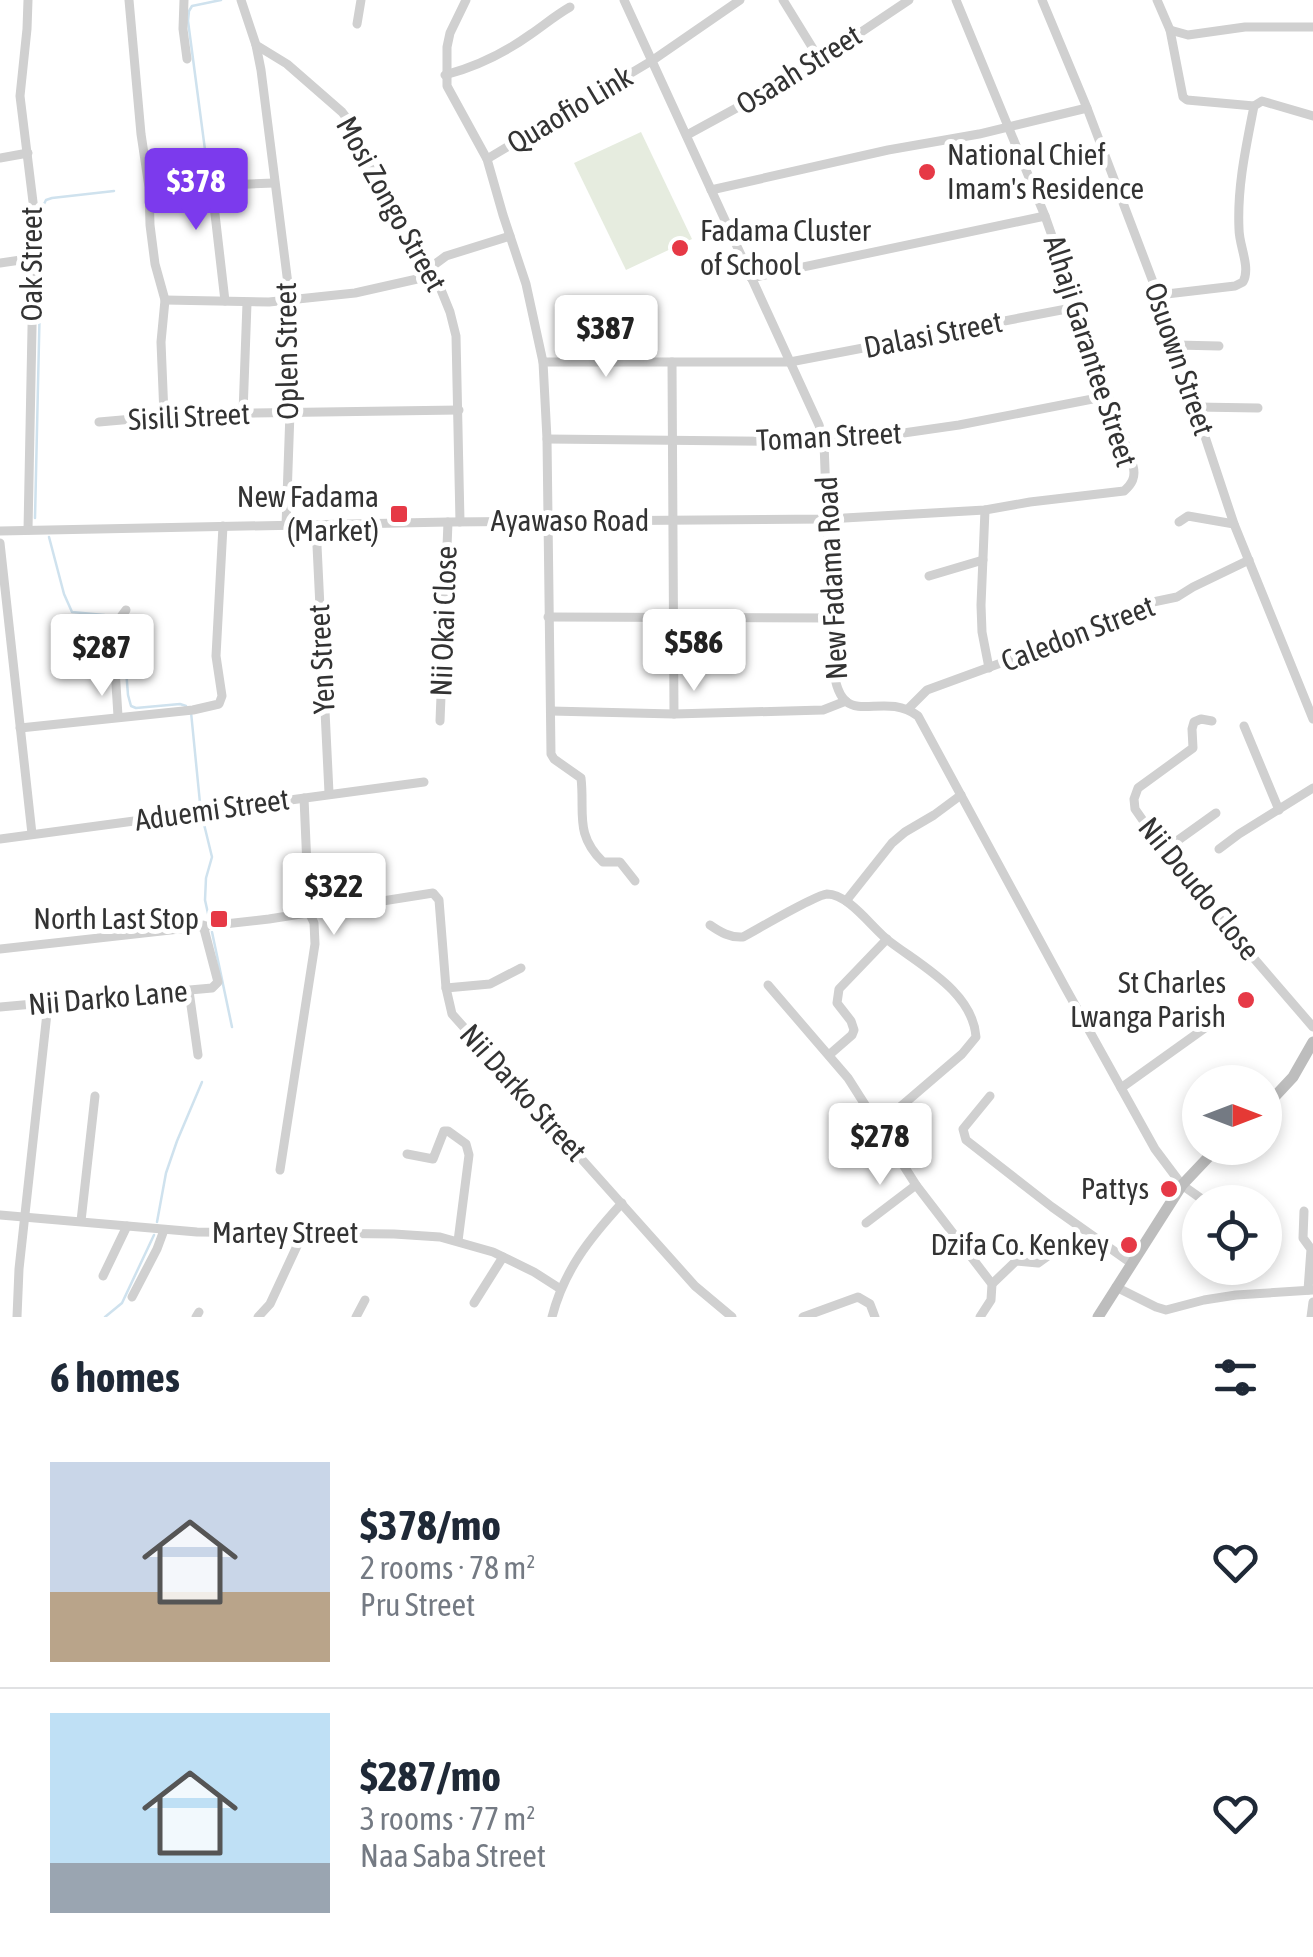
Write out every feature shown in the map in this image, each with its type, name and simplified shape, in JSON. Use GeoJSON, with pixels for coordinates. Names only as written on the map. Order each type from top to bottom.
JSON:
{"type":"FeatureCollection","features":[{"type":"Feature","properties":{"kind":"street","name":"Oak Street"},"geometry":{"type":"LineString","coordinates":[[28,0],[20,96],[34,202],[28,530]]}},
{"type":"Feature","properties":{"kind":"street"},"geometry":{"type":"LineString","coordinates":[[128,0],[150,225],[165,300],[161,342],[164,415]]}},
{"type":"Feature","properties":{"kind":"street"},"geometry":{"type":"LineString","coordinates":[[184,0],[186,59]]}},
{"type":"Feature","properties":{"kind":"street"},"geometry":{"type":"LineString","coordinates":[[357,24],[360,0]]}},
{"type":"Feature","properties":{"kind":"street"},"geometry":{"type":"LineString","coordinates":[[466,0],[446,47],[445,75],[450,94],[487,159],[526,284],[542,362],[547,439],[552,757],[581,778],[585,838],[600,860],[620,862],[635,881]]}},
{"type":"Feature","properties":{"kind":"street","name":"New Fadama Road"},"geometry":{"type":"LineString","coordinates":[[624,0],[811,405],[824,443],[835,685],[846,701],[858,706],[908,709]]}},
{"type":"Feature","properties":{"kind":"street","name":"Quaofio Link"},"geometry":{"type":"LineString","coordinates":[[487,159],[654,60],[740,0]]}},
{"type":"Feature","properties":{"kind":"street"},"geometry":{"type":"LineString","coordinates":[[783,0],[820,60]]}},
{"type":"Feature","properties":{"kind":"street","name":"Osaah Street"},"geometry":{"type":"LineString","coordinates":[[687,136],[772,90],[909,0]]}},
{"type":"Feature","properties":{"kind":"street","name":"Alhaji Garantee Street"},"geometry":{"type":"LineString","coordinates":[[956,0],[1045,216],[1133,466],[1133,480]]}},
{"type":"Feature","properties":{"kind":"street","name":"Osuown Street"},"geometry":{"type":"LineString","coordinates":[[1042,0],[1158,295],[1234,524],[1313,719]]}},
{"type":"Feature","properties":{"kind":"street"},"geometry":{"type":"LineString","coordinates":[[1157,0],[1170,30],[1183,97],[1187,100],[1254,106],[1262,102],[1313,116]]}},
{"type":"Feature","properties":{"kind":"street","name":"Oplen Street"},"geometry":{"type":"LineString","coordinates":[[242,3],[256,44],[290,300],[286,526]]}},
{"type":"Feature","properties":{"kind":"street"},"geometry":{"type":"LineString","coordinates":[[445,75],[478,64],[570,6]]}},
{"type":"Feature","properties":{"kind":"street"},"geometry":{"type":"LineString","coordinates":[[1170,30],[1188,35],[1245,26],[1313,26]]}},
{"type":"Feature","properties":{"kind":"street","name":"Mosi Zongo Street"},"geometry":{"type":"LineString","coordinates":[[256,44],[287,64],[347,118],[386,206],[433,271],[456,336],[460,522]]}},
{"type":"Feature","properties":{"kind":"street"},"geometry":{"type":"LineString","coordinates":[[1158,295],[1235,286],[1247,278],[1239,238],[1238,194],[1254,106]]}},
{"type":"Feature","properties":{"kind":"street"},"geometry":{"type":"LineString","coordinates":[[711,190],[1087,108]]}},
{"type":"Feature","properties":{"kind":"street"},"geometry":{"type":"LineString","coordinates":[[0,158],[28,152]]}},
{"type":"Feature","properties":{"kind":"street"},"geometry":{"type":"LineString","coordinates":[[225,302],[212,188],[274,182]]}},
{"type":"Feature","properties":{"kind":"street"},"geometry":{"type":"LineString","coordinates":[[751,278],[1045,216]]}},
{"type":"Feature","properties":{"kind":"street"},"geometry":{"type":"LineString","coordinates":[[165,300],[247,303],[355,293],[433,271],[446,256],[510,236]]}},
{"type":"Feature","properties":{"kind":"street"},"geometry":{"type":"LineString","coordinates":[[0,263],[34,258]]}},
{"type":"Feature","properties":{"kind":"street"},"geometry":{"type":"LineString","coordinates":[[243,412],[247,303]]}},
{"type":"Feature","properties":{"kind":"street","name":"Dalasi Street"},"geometry":{"type":"LineString","coordinates":[[542,362],[790,362],[1076,307]]}},
{"type":"Feature","properties":{"kind":"street"},"geometry":{"type":"LineString","coordinates":[[1176,346],[1219,346]]}},
{"type":"Feature","properties":{"kind":"street"},"geometry":{"type":"LineString","coordinates":[[672,362],[674,714]]}},
{"type":"Feature","properties":{"kind":"street","name":"Toman Street"},"geometry":{"type":"LineString","coordinates":[[547,439],[824,443],[904,434],[1108,396]]}},
{"type":"Feature","properties":{"kind":"street"},"geometry":{"type":"LineString","coordinates":[[1196,407],[1258,408]]}},
{"type":"Feature","properties":{"kind":"street","name":"Sisili Street"},"geometry":{"type":"LineString","coordinates":[[98,422],[243,412],[459,410]]}},
{"type":"Feature","properties":{"kind":"street","name":"Ayawaso Road"},"geometry":{"type":"LineString","coordinates":[[0,532],[827,518],[984,510],[1124,491],[1133,480]]}},
{"type":"Feature","properties":{"kind":"street"},"geometry":{"type":"LineString","coordinates":[[984,510],[982,632],[989,668]]}},
{"type":"Feature","properties":{"kind":"street"},"geometry":{"type":"LineString","coordinates":[[1178,522],[1188,516],[1234,524]]}},
{"type":"Feature","properties":{"kind":"street","name":"Nii Okai Close"},"geometry":{"type":"LineString","coordinates":[[440,721],[448,522]]}},
{"type":"Feature","properties":{"kind":"street","name":"Yen Street"},"geometry":{"type":"LineString","coordinates":[[316,525],[330,794]]}},
{"type":"Feature","properties":{"kind":"street"},"geometry":{"type":"LineString","coordinates":[[20,728],[217,706],[222,696],[216,656],[223,526]]}},
{"type":"Feature","properties":{"kind":"street"},"geometry":{"type":"LineString","coordinates":[[0,543],[32,834]]}},
{"type":"Feature","properties":{"kind":"street"},"geometry":{"type":"LineString","coordinates":[[928,576],[983,560]]}},
{"type":"Feature","properties":{"kind":"street","name":"Caledon Street"},"geometry":{"type":"LineString","coordinates":[[908,709],[928,690],[1153,602],[1177,597],[1249,560]]}},
{"type":"Feature","properties":{"kind":"street"},"geometry":{"type":"LineString","coordinates":[[118,716],[113,636],[126,610]]}},
{"type":"Feature","properties":{"kind":"street"},"geometry":{"type":"LineString","coordinates":[[548,617],[830,618]]}},
{"type":"Feature","properties":{"kind":"street"},"geometry":{"type":"LineString","coordinates":[[551,711],[674,714],[823,710],[846,701]]}},
{"type":"Feature","properties":{"kind":"street"},"geometry":{"type":"LineString","coordinates":[[908,709],[922,721],[1120,1088],[1155,1149],[1182,1186],[1098,1317]]}},
{"type":"Feature","properties":{"kind":"street","name":"Nii Doudo Close"},"geometry":{"type":"LineString","coordinates":[[1212,721],[1194,722],[1194,748],[1138,788],[1135,809],[1163,851],[1313,1027]]}},
{"type":"Feature","properties":{"kind":"street"},"geometry":{"type":"LineString","coordinates":[[1244,726],[1279,810]]}},
{"type":"Feature","properties":{"kind":"street","name":"Aduemi Street"},"geometry":{"type":"LineString","coordinates":[[0,839],[424,782]]}},
{"type":"Feature","properties":{"kind":"street"},"geometry":{"type":"LineString","coordinates":[[1219,849],[1313,788]]}},
{"type":"Feature","properties":{"kind":"street"},"geometry":{"type":"LineString","coordinates":[[846,900],[892,843],[961,795]]}},
{"type":"Feature","properties":{"kind":"street"},"geometry":{"type":"LineString","coordinates":[[280,1170],[315,934],[309,912],[304,798]]}},
{"type":"Feature","properties":{"kind":"street"},"geometry":{"type":"LineString","coordinates":[[1163,851],[1216,813]]}},
{"type":"Feature","properties":{"kind":"street","name":"Nii Darko Street"},"geometry":{"type":"LineString","coordinates":[[0,949],[433,894],[439,900],[446,988],[452,1014],[695,1286],[732,1317]]}},
{"type":"Feature","properties":{"kind":"street"},"geometry":{"type":"LineString","coordinates":[[710,924],[736,938],[818,896],[833,895],[846,900],[887,939],[949,987],[974,1024],[976,1036],[962,1054],[878,1126]]}},
{"type":"Feature","properties":{"kind":"street","name":"Nii Darko Lane"},"geometry":{"type":"LineString","coordinates":[[0,1007],[212,988],[218,982],[205,925]]}},
{"type":"Feature","properties":{"kind":"street"},"geometry":{"type":"LineString","coordinates":[[829,1054],[854,1030],[837,1003],[839,989],[887,939]]}},
{"type":"Feature","properties":{"kind":"street"},"geometry":{"type":"LineString","coordinates":[[446,988],[490,984],[521,968]]}},
{"type":"Feature","properties":{"kind":"street"},"geometry":{"type":"LineString","coordinates":[[768,986],[829,1054],[916,1185],[992,1284],[991,1300],[980,1317]]}},
{"type":"Feature","properties":{"kind":"street"},"geometry":{"type":"LineString","coordinates":[[189,992],[198,1055]]}},
{"type":"Feature","properties":{"kind":"street"},"geometry":{"type":"LineString","coordinates":[[17,1317],[48,1004]]}},
{"type":"Feature","properties":{"kind":"street"},"geometry":{"type":"LineString","coordinates":[[1120,1088],[1223,1015]]}},
{"type":"Feature","properties":{"kind":"street"},"geometry":{"type":"LineString","coordinates":[[1282,1089],[1313,1042]]}},
{"type":"Feature","properties":{"kind":"street"},"geometry":{"type":"LineString","coordinates":[[82,1221],[95,1096]]}},
{"type":"Feature","properties":{"kind":"street"},"geometry":{"type":"LineString","coordinates":[[990,1096],[963,1129],[966,1140],[1131,1263]]}},
{"type":"Feature","properties":{"kind":"street"},"geometry":{"type":"LineString","coordinates":[[407,1154],[433,1160],[444,1131],[466,1144],[469,1155],[458,1241]]}},
{"type":"Feature","properties":{"kind":"street"},"geometry":{"type":"LineString","coordinates":[[1183,1185],[1199,1165]]}},
{"type":"Feature","properties":{"kind":"street"},"geometry":{"type":"LineString","coordinates":[[866,1223],[916,1185]]}},
{"type":"Feature","properties":{"kind":"street"},"geometry":{"type":"LineString","coordinates":[[552,1317],[560,1288],[590,1239],[622,1202]]}},
{"type":"Feature","properties":{"kind":"street"},"geometry":{"type":"LineString","coordinates":[[1116,1287],[1166,1310],[1236,1294],[1311,1290],[1311,1249],[1304,1238],[1304,1211]]}},
{"type":"Feature","properties":{"kind":"street","name":"Martey Street"},"geometry":{"type":"LineString","coordinates":[[0,1215],[164,1230],[417,1234],[458,1241],[503,1257],[560,1288]]}},
{"type":"Feature","properties":{"kind":"street"},"geometry":{"type":"LineString","coordinates":[[103,1276],[126,1226]]}},
{"type":"Feature","properties":{"kind":"street"},"geometry":{"type":"LineString","coordinates":[[132,1298],[164,1230]]}},
{"type":"Feature","properties":{"kind":"street"},"geometry":{"type":"LineString","coordinates":[[258,1317],[270,1304],[303,1234]]}},
{"type":"Feature","properties":{"kind":"street"},"geometry":{"type":"LineString","coordinates":[[992,1284],[1016,1261],[1038,1263],[1059,1248]]}},
{"type":"Feature","properties":{"kind":"street"},"geometry":{"type":"LineString","coordinates":[[474,1302],[503,1257]]}},
{"type":"Feature","properties":{"kind":"street"},"geometry":{"type":"LineString","coordinates":[[803,1317],[858,1297],[870,1304],[876,1317]]}},
{"type":"Feature","properties":{"kind":"street"},"geometry":{"type":"LineString","coordinates":[[356,1317],[366,1300]]}},
{"type":"Feature","properties":{"kind":"street"},"geometry":{"type":"LineString","coordinates":[[1311,1317],[1313,1302]]}},
{"type":"Feature","properties":{"kind":"shaded area"},"geometry":{"type":"Polygon","coordinates":[[[641,132],[692,239],[626,270],[574,163],[641,132]]]}},
{"type":"Feature","properties":{"kind":"waterway"},"geometry":{"type":"LineString","coordinates":[[154,187],[209,180],[188,21],[192,6],[221,0]]}},
{"type":"Feature","properties":{"kind":"waterway"},"geometry":{"type":"LineString","coordinates":[[35,518],[42,208],[52,198],[114,191]]}},
{"type":"Feature","properties":{"kind":"waterway"},"geometry":{"type":"LineString","coordinates":[[49,537],[72,612],[116,620]]}},
{"type":"Feature","properties":{"kind":"waterway"},"geometry":{"type":"LineString","coordinates":[[121,626],[131,706],[186,706]]}},
{"type":"Feature","properties":{"kind":"waterway"},"geometry":{"type":"LineString","coordinates":[[191,712],[200,803]]}},
{"type":"Feature","properties":{"kind":"waterway"},"geometry":{"type":"LineString","coordinates":[[202,816],[212,857],[206,878],[209,918]]}},
{"type":"Feature","properties":{"kind":"waterway"},"geometry":{"type":"LineString","coordinates":[[212,932],[232,1027]]}},
{"type":"Feature","properties":{"kind":"waterway"},"geometry":{"type":"LineString","coordinates":[[157,1222],[166,1173],[202,1082]]}},
{"type":"Feature","properties":{"kind":"waterway"},"geometry":{"type":"LineString","coordinates":[[105,1317],[122,1303],[154,1235]]}},
{"type":"Feature","properties":{"kind":"place","name":"National Chief Imam's Residence"},"geometry":{"type":"Point","coordinates":[927,172]}},
{"type":"Feature","properties":{"kind":"place","name":"Fadama Cluster of School"},"geometry":{"type":"Point","coordinates":[680,248]}},
{"type":"Feature","properties":{"kind":"place","name":"New Fadama (Market)"},"geometry":{"type":"Point","coordinates":[399,514]}},
{"type":"Feature","properties":{"kind":"place","name":"North Last Stop"},"geometry":{"type":"Point","coordinates":[219,919]}},
{"type":"Feature","properties":{"kind":"place","name":"St Charles Lwanga Parish"},"geometry":{"type":"Point","coordinates":[1246,1000]}},
{"type":"Feature","properties":{"kind":"place","name":"Pattys"},"geometry":{"type":"Point","coordinates":[1169,1189]}},
{"type":"Feature","properties":{"kind":"place","name":"Dzifa Co. Kenkey"},"geometry":{"type":"Point","coordinates":[1129,1245]}}]}
